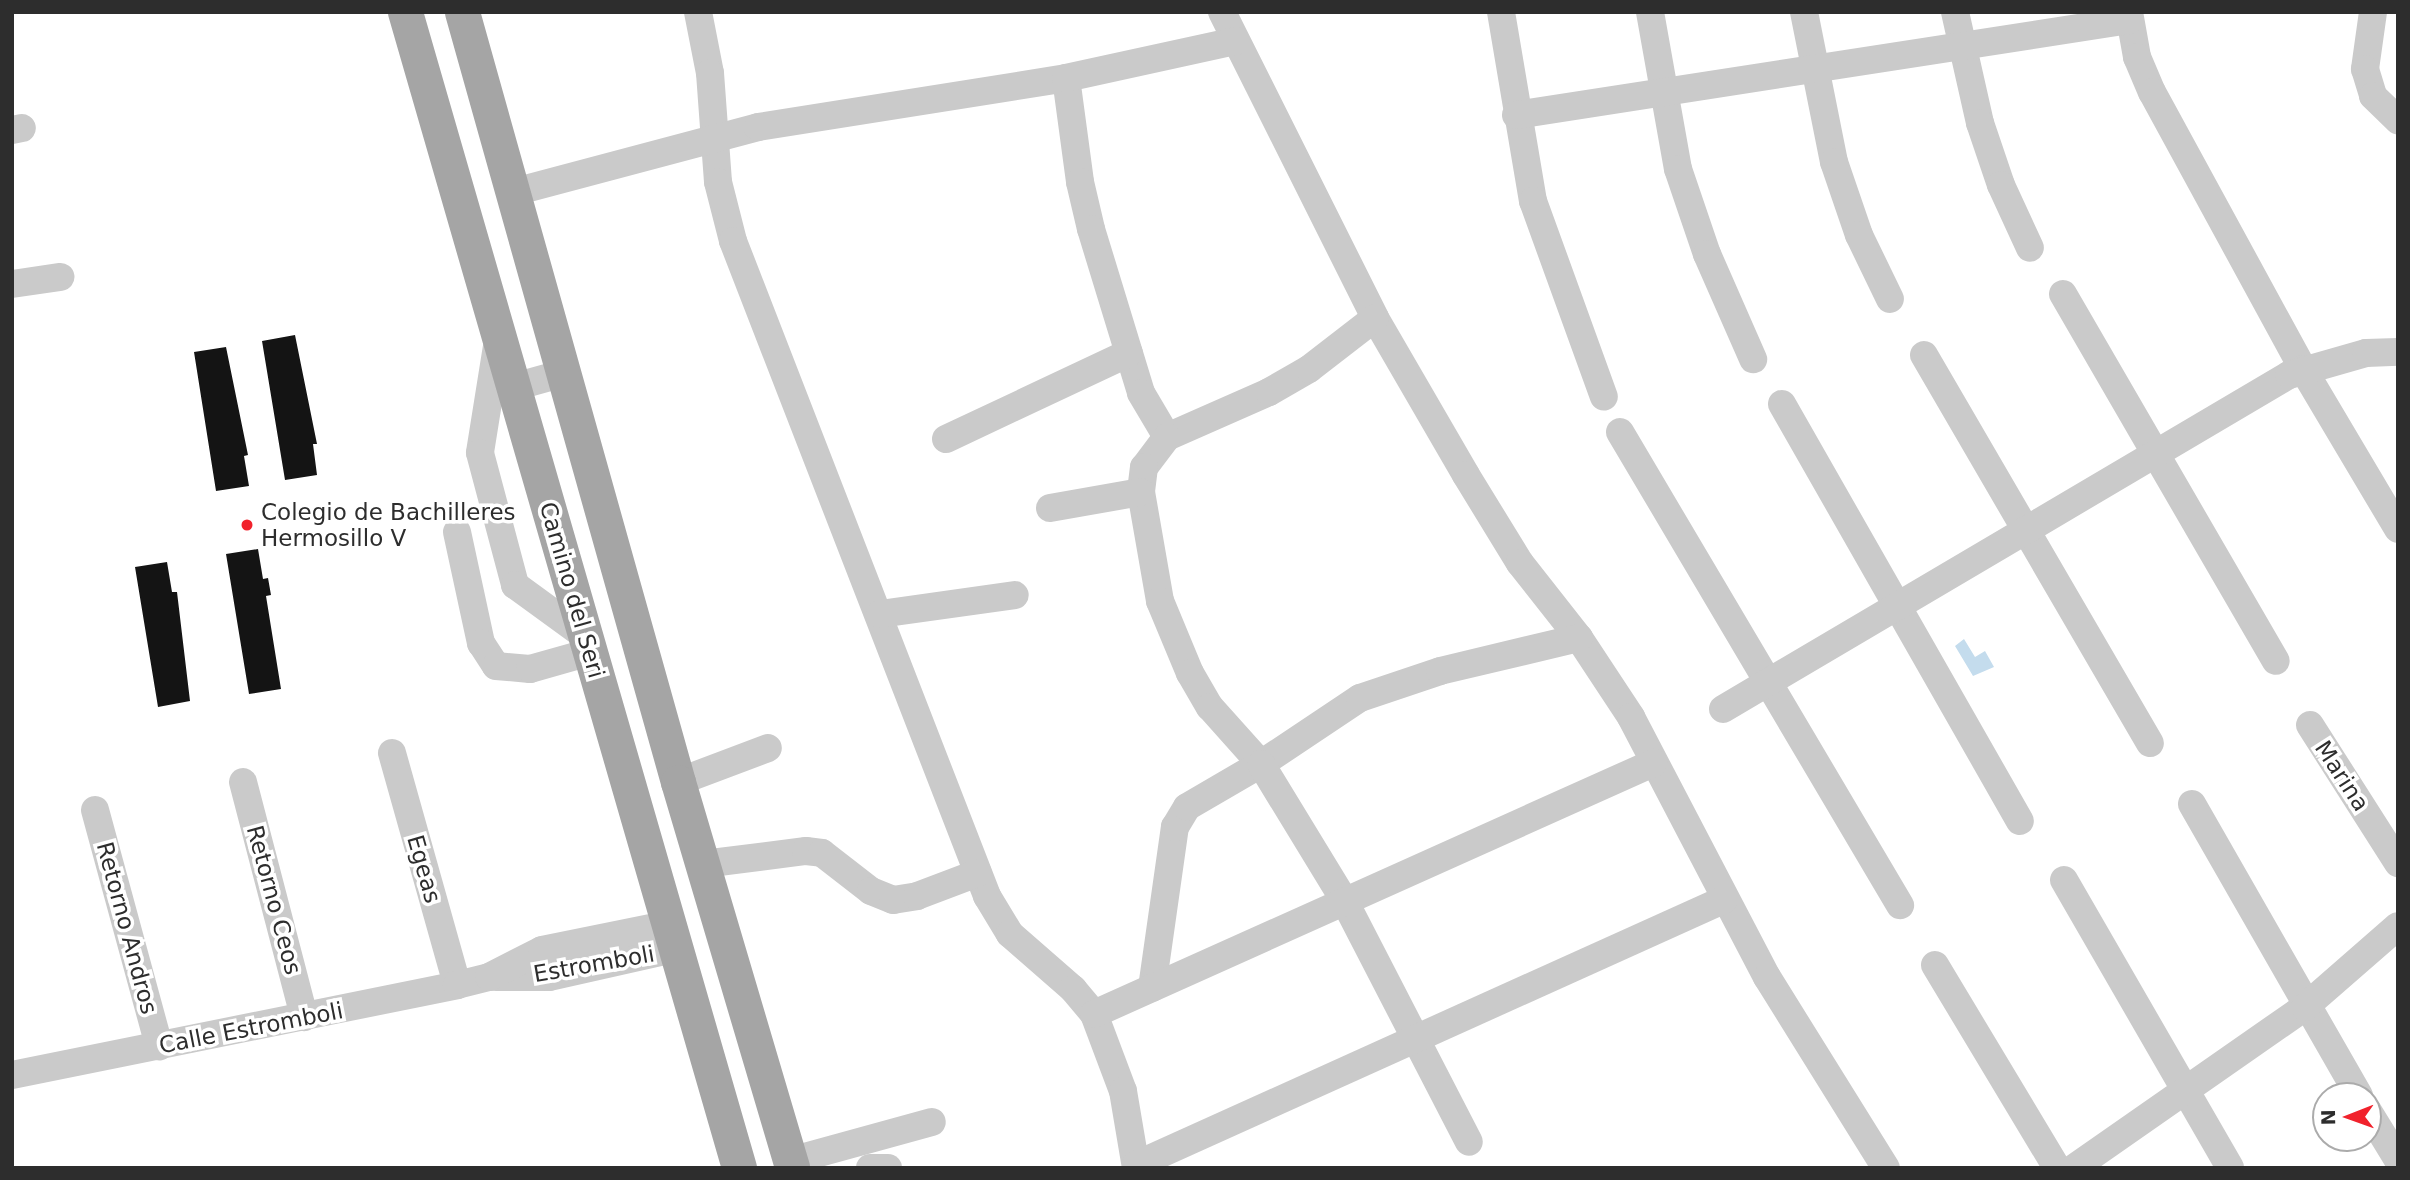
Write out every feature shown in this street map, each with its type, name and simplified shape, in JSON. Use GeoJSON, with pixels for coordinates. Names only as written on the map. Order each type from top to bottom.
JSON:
{"type":"FeatureCollection","features":[{"type":"Feature","properties":{"kind":"main road","name":"Camino del Seri"},"geometry":{"type":"LineString","coordinates":[[405,12],[739,1168]]}},
{"type":"Feature","properties":{"kind":"main road"},"geometry":{"type":"LineString","coordinates":[[462,12],[678,782],[791,1164]]}},
{"type":"Feature","properties":{"kind":"street"},"geometry":{"type":"LineString","coordinates":[[698,12],[710,73],[718,182],[733,241],[880,614],[978,873],[997,916],[1025,948],[1094,1014],[1123,1091],[1136,1166],[1420,1040],[1725,899]]}},
{"type":"Feature","properties":{"kind":"street"},"geometry":{"type":"LineString","coordinates":[[1222,12],[1375,317],[1494,524],[1579,638],[1631,717],[1768,976],[1886,1168]]}},
{"type":"Feature","properties":{"kind":"street"},"geometry":{"type":"LineString","coordinates":[[1501,12],[1516,115],[1533,201],[1604,397]]}},
{"type":"Feature","properties":{"kind":"street"},"geometry":{"type":"LineString","coordinates":[[1650,12],[1662,93],[1678,169],[1702,242],[1753,359]]}},
{"type":"Feature","properties":{"kind":"street"},"geometry":{"type":"LineString","coordinates":[[1804,12],[1813,69],[1834,162],[1859,235],[1890,299]]}},
{"type":"Feature","properties":{"kind":"street"},"geometry":{"type":"LineString","coordinates":[[1955,12],[1960,46],[1997,173],[2031,248]]}},
{"type":"Feature","properties":{"kind":"street"},"geometry":{"type":"LineString","coordinates":[[2373,12],[2365,69],[2373,96],[2398,120]]}},
{"type":"Feature","properties":{"kind":"street"},"geometry":{"type":"LineString","coordinates":[[1516,115],[1960,46],[2129,16],[2137,57],[2151,92],[2304,369],[2398,529]]}},
{"type":"Feature","properties":{"kind":"street"},"geometry":{"type":"LineString","coordinates":[[513,192],[795,120],[1066,78],[1236,41]]}},
{"type":"Feature","properties":{"kind":"street"},"geometry":{"type":"LineString","coordinates":[[1066,78],[1080,182],[1146,405],[1167,438]]}},
{"type":"Feature","properties":{"kind":"street"},"geometry":{"type":"LineString","coordinates":[[12,285],[60,277]]}},
{"type":"Feature","properties":{"kind":"street"},"geometry":{"type":"LineString","coordinates":[[2063,294],[2276,661]]}},
{"type":"Feature","properties":{"kind":"street"},"geometry":{"type":"LineString","coordinates":[[1375,317],[1309,369],[1269,392],[1167,438],[1144,467],[1141,492],[1155,584],[1190,673],[1210,707],[1261,764],[1344,900],[1420,1040],[1469,1142]]}},
{"type":"Feature","properties":{"kind":"street"},"geometry":{"type":"LineString","coordinates":[[457,532],[481,643],[496,666],[530,669],[588,644],[514,585],[480,453],[499,338]]}},
{"type":"Feature","properties":{"kind":"street"},"geometry":{"type":"LineString","coordinates":[[1723,709],[2155,452],[2304,369],[2366,353],[2398,352]]}},
{"type":"Feature","properties":{"kind":"street"},"geometry":{"type":"LineString","coordinates":[[946,439],[1129,353]]}},
{"type":"Feature","properties":{"kind":"street"},"geometry":{"type":"LineString","coordinates":[[1924,355],[2028,527],[2150,743]]}},
{"type":"Feature","properties":{"kind":"street"},"geometry":{"type":"LineString","coordinates":[[514,387],[564,373]]}},
{"type":"Feature","properties":{"kind":"street"},"geometry":{"type":"LineString","coordinates":[[1782,404],[1898,603],[2020,821]]}},
{"type":"Feature","properties":{"kind":"street"},"geometry":{"type":"LineString","coordinates":[[1620,432],[1900,905]]}},
{"type":"Feature","properties":{"kind":"street"},"geometry":{"type":"LineString","coordinates":[[1050,508],[1141,492]]}},
{"type":"Feature","properties":{"kind":"street"},"geometry":{"type":"LineString","coordinates":[[880,614],[1015,595]]}},
{"type":"Feature","properties":{"kind":"street"},"geometry":{"type":"LineString","coordinates":[[1152,988],[1175,828],[1187,807],[1261,764],[1360,698],[1440,671],[1579,638]]}},
{"type":"Feature","properties":{"kind":"street","name":"Marina"},"geometry":{"type":"LineString","coordinates":[[2310,725],[2398,863]]}},
{"type":"Feature","properties":{"kind":"street"},"geometry":{"type":"LineString","coordinates":[[678,782],[768,748]]}},
{"type":"Feature","properties":{"kind":"street","name":"Egeas"},"geometry":{"type":"LineString","coordinates":[[392,753],[457,985]]}},
{"type":"Feature","properties":{"kind":"street"},"geometry":{"type":"LineString","coordinates":[[1094,1014],[1653,762]]}},
{"type":"Feature","properties":{"kind":"street","name":"Retorno Ceos"},"geometry":{"type":"LineString","coordinates":[[243,782],[304,1017]]}},
{"type":"Feature","properties":{"kind":"street"},"geometry":{"type":"LineString","coordinates":[[2192,804],[2305,1007],[2351,1082]]}},
{"type":"Feature","properties":{"kind":"street","name":"Retorno Andros"},"geometry":{"type":"LineString","coordinates":[[95,810],[159,1046]]}},
{"type":"Feature","properties":{"kind":"street"},"geometry":{"type":"LineString","coordinates":[[702,864],[806,851],[822,853],[871,891],[893,900],[917,897],[978,873]]}},
{"type":"Feature","properties":{"kind":"street"},"geometry":{"type":"LineString","coordinates":[[2064,880],[2230,1168]]}},
{"type":"Feature","properties":{"kind":"street"},"geometry":{"type":"LineString","coordinates":[[2074,1168],[2186,1094],[2305,1007],[2398,926]]}},
{"type":"Feature","properties":{"kind":"street","name":"Estromboli"},"geometry":{"type":"LineString","coordinates":[[489,977],[542,950],[674,936]]}},
{"type":"Feature","properties":{"kind":"street","name":"Estromboli"},"geometry":{"type":"LineString","coordinates":[[489,977],[549,977],[674,936]]}},
{"type":"Feature","properties":{"kind":"street"},"geometry":{"type":"LineString","coordinates":[[542,950],[549,977]]}},
{"type":"Feature","properties":{"kind":"street"},"geometry":{"type":"LineString","coordinates":[[1935,965],[2057,1168]]}},
{"type":"Feature","properties":{"kind":"street","name":"Calle Estromboli"},"geometry":{"type":"LineString","coordinates":[[13,1071],[159,1046],[489,977]]}},
{"type":"Feature","properties":{"kind":"street"},"geometry":{"type":"LineString","coordinates":[[791,1164],[932,1122]]}},
{"type":"Feature","properties":{"kind":"street"},"geometry":{"type":"LineString","coordinates":[[2382,1134],[2398,1160]]}},
{"type":"Feature","properties":{"kind":"street"},"geometry":{"type":"LineString","coordinates":[[870,1168],[888,1168]]}},
{"type":"Feature","properties":{"kind":"water"},"geometry":{"type":"Polygon","coordinates":[[[1964,639],[1975,657],[1985,651],[1994,667],[1973,676],[1955,646],[1964,639]]]}},
{"type":"Feature","properties":{"kind":"building"},"geometry":{"type":"Polygon","coordinates":[[[295,335],[317,444],[313,444],[317,475],[285,480],[262,341],[295,335]]]}},
{"type":"Feature","properties":{"kind":"building"},"geometry":{"type":"Polygon","coordinates":[[[226,347],[248,455],[244,456],[249,486],[216,491],[194,352],[226,347]]]}},
{"type":"Feature","properties":{"kind":"building"},"geometry":{"type":"Polygon","coordinates":[[[258,549],[263,579],[268,578],[271,595],[266,596],[281,689],[249,694],[226,554],[258,549]]]}},
{"type":"Feature","properties":{"kind":"building"},"geometry":{"type":"Polygon","coordinates":[[[167,562],[172,592],[177,592],[190,701],[158,707],[135,567],[167,562]]]}},
{"type":"Feature","properties":{"kind":"place","name":"Colegio de Bachilleres Hermosillo V"},"geometry":{"type":"Point","coordinates":[247,525]}}]}
